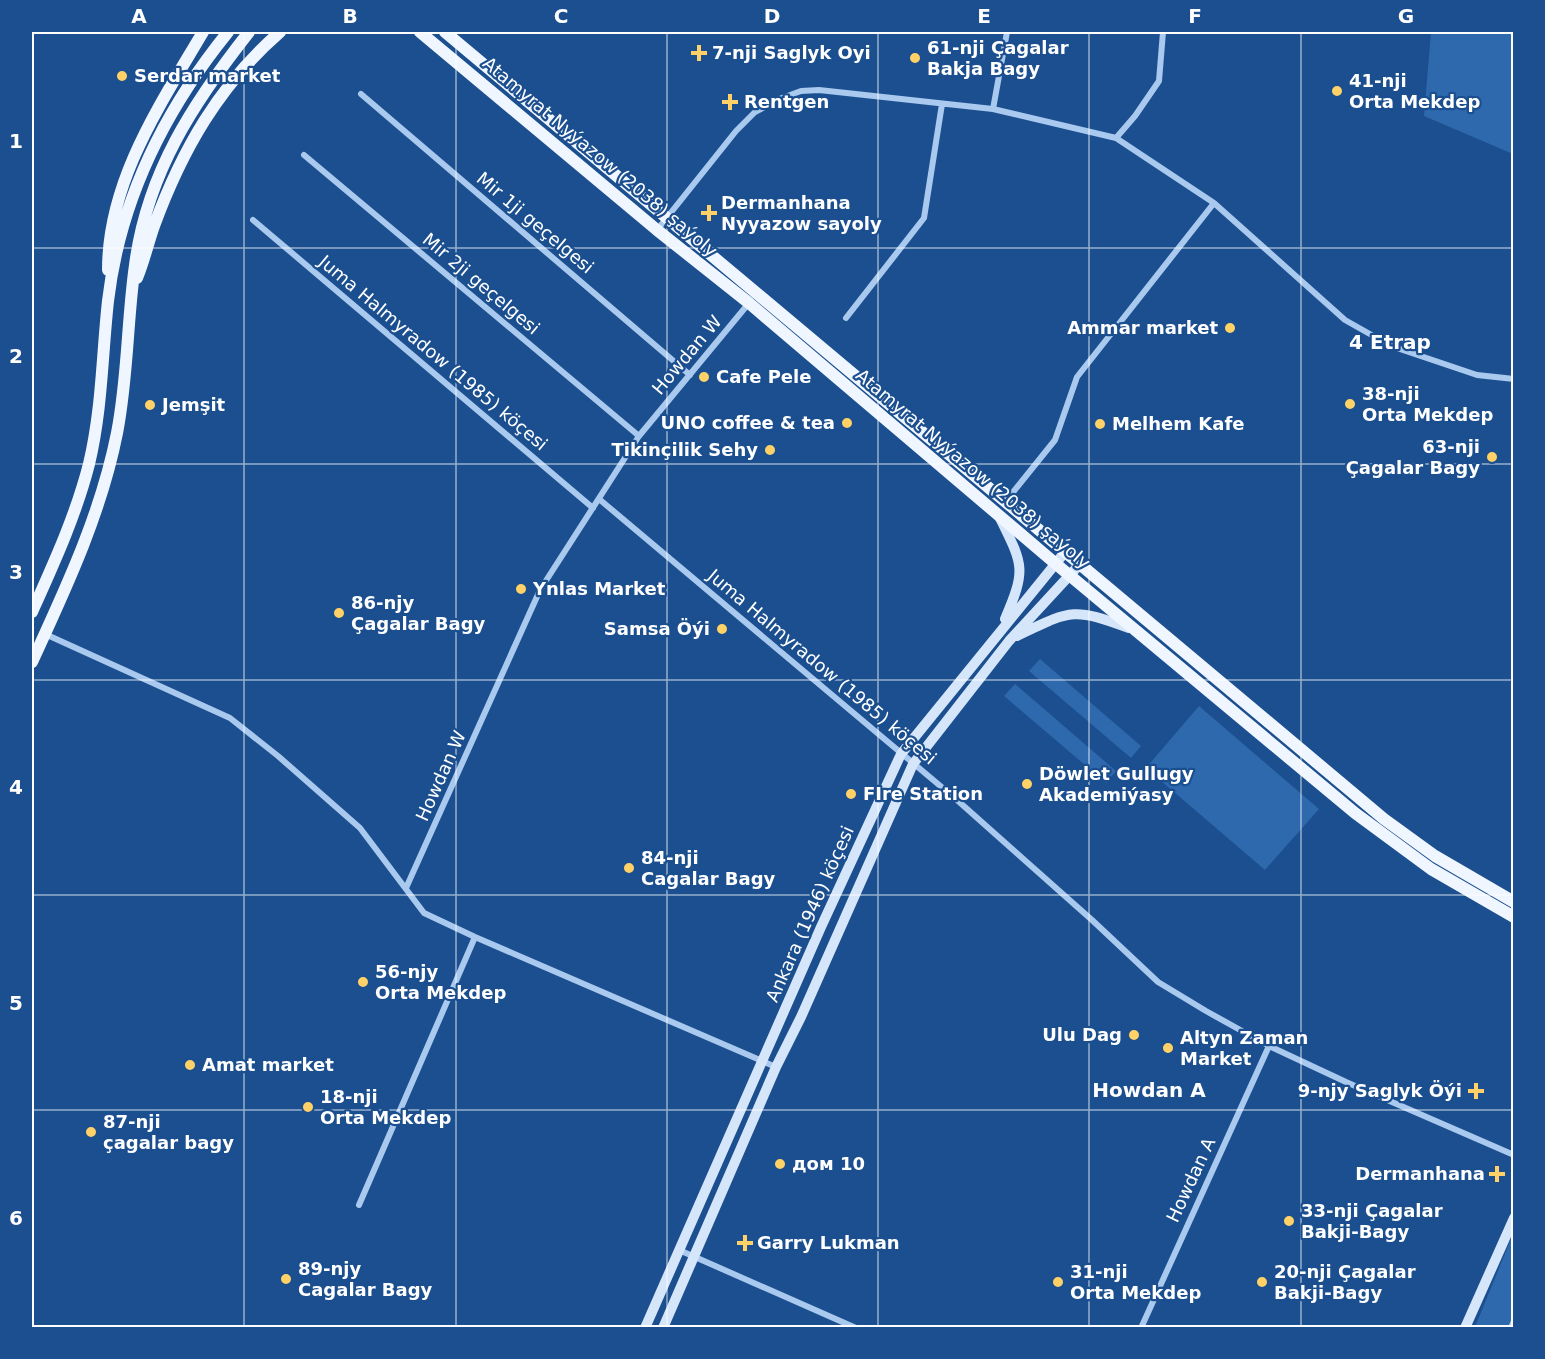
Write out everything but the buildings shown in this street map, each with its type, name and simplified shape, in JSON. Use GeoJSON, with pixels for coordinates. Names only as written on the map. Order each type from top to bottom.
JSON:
{"type":"FeatureCollection","features":[{"type":"Feature","properties":{"kind":"main road"},"geometry":{"type":"LineString","coordinates":[[32,612],[65,538],[89,464],[102,383],[108,301],[108,248],[120,196],[145,132],[203,32]]}},
{"type":"Feature","properties":{"kind":"main road"},"geometry":{"type":"LineString","coordinates":[[108,301],[120,237],[135,189],[152,147],[182,95],[228,32]]}},
{"type":"Feature","properties":{"kind":"main road"},"geometry":{"type":"LineString","coordinates":[[32,662],[85,544],[103,494],[118,431],[124,388],[131,293],[143,224],[152,195],[168,155],[197,102],[249,32]]}},
{"type":"Feature","properties":{"kind":"main road"},"geometry":{"type":"LineString","coordinates":[[131,293],[158,217],[180,164],[201,124],[244,67],[280,32]]}},
{"type":"Feature","properties":{"kind":"main road","name":"Atamyrat Nyýazow (2038) şaýoly"},"geometry":{"type":"LineString","coordinates":[[420,32],[657,230],[753,298],[1006,501],[1409,839],[1467,876],[1514,902]]}},
{"type":"Feature","properties":{"kind":"main road","name":"Atamyrat Nyýazow (2038) şaýoly"},"geometry":{"type":"LineString","coordinates":[[445,32],[666,218],[753,298],[1134,630],[1380,832],[1446,879],[1514,917]]}},
{"type":"Feature","properties":{"kind":"main road"},"geometry":{"type":"LineString","coordinates":[[998,513],[1020,562],[1020,577],[1015,597],[999,633]]}},
{"type":"Feature","properties":{"kind":"main road","name":"Ankara (1946) köçesi"},"geometry":{"type":"LineString","coordinates":[[645,1328],[830,906],[901,754],[1065,552]]}},
{"type":"Feature","properties":{"kind":"main road","name":"Ankara (1946) köçesi"},"geometry":{"type":"LineString","coordinates":[[663,1328],[776,1067],[801,1017],[913,764],[1009,641],[1080,564]]}},
{"type":"Feature","properties":{"kind":"main road"},"geometry":{"type":"LineString","coordinates":[[1009,641],[1060,615],[1073,613],[1095,615],[1134,630]]}},
{"type":"Feature","properties":{"kind":"main road"},"geometry":{"type":"LineString","coordinates":[[1465,1328],[1514,1218]]}},
{"type":"Feature","properties":{"kind":"street"},"geometry":{"type":"LineString","coordinates":[[993,109],[1007,32]]}},
{"type":"Feature","properties":{"kind":"street"},"geometry":{"type":"LineString","coordinates":[[1116,138],[1135,116],[1159,81],[1162,32]]}},
{"type":"Feature","properties":{"kind":"street"},"geometry":{"type":"LineString","coordinates":[[657,230],[736,131],[755,112],[801,91],[819,90],[993,109],[1116,138],[1214,204],[1345,320],[1383,342],[1477,375],[1514,378]]}},
{"type":"Feature","properties":{"kind":"street","name":"Mir 1ji geçelgesi"},"geometry":{"type":"LineString","coordinates":[[361,94],[690,375]]}},
{"type":"Feature","properties":{"kind":"street"},"geometry":{"type":"LineString","coordinates":[[846,318],[924,218],[942,104]]}},
{"type":"Feature","properties":{"kind":"street","name":"Mir 2ji geçelgesi"},"geometry":{"type":"LineString","coordinates":[[303,155],[639,436]]}},
{"type":"Feature","properties":{"kind":"street"},"geometry":{"type":"LineString","coordinates":[[1006,501],[1055,440],[1077,377],[1214,204]]}},
{"type":"Feature","properties":{"kind":"street","name":"Juma Halmyradow (1985) köçesi"},"geometry":{"type":"LineString","coordinates":[[253,220],[593,508]]}},
{"type":"Feature","properties":{"kind":"street","name":"Howdan W"},"geometry":{"type":"LineString","coordinates":[[406,888],[540,590],[639,436],[753,298]]}},
{"type":"Feature","properties":{"kind":"street","name":"Juma Halmyradow (1985) köçesi"},"geometry":{"type":"LineString","coordinates":[[599,499],[1036,870],[1158,982],[1269,1046],[1514,1155]]}},
{"type":"Feature","properties":{"kind":"street"},"geometry":{"type":"LineString","coordinates":[[45,634],[230,718],[284,761],[360,828],[424,913],[475,938],[776,1067]]}},
{"type":"Feature","properties":{"kind":"street"},"geometry":{"type":"LineString","coordinates":[[359,1205],[475,938]]}},
{"type":"Feature","properties":{"kind":"street","name":"Howdan A"},"geometry":{"type":"LineString","coordinates":[[1141,1328],[1269,1046]]}},
{"type":"Feature","properties":{"kind":"street"},"geometry":{"type":"LineString","coordinates":[[679,1250],[856,1328]]}},
{"type":"Feature","properties":{"kind":"street"},"geometry":{"type":"LineString","coordinates":[[1511,1328],[1514,1321]]}},
{"type":"Feature","properties":{"kind":"shaded area"},"geometry":{"type":"Polygon","coordinates":[[[1431,32],[1513,32],[1513,154],[1424,116],[1431,32]]]}},
{"type":"Feature","properties":{"kind":"shaded area"},"geometry":{"type":"Polygon","coordinates":[[[1040,659],[1141,746],[1131,758],[1029,671],[1040,659]]]}},
{"type":"Feature","properties":{"kind":"shaded area"},"geometry":{"type":"Polygon","coordinates":[[[1015,684],[1116,771],[1106,783],[1004,696],[1015,684]]]}},
{"type":"Feature","properties":{"kind":"shaded area"},"geometry":{"type":"Polygon","coordinates":[[[1199,706],[1319,809],[1265,870],[1146,768],[1199,706]]]}},
{"type":"Feature","properties":{"kind":"shaded area"},"geometry":{"type":"Polygon","coordinates":[[[1513,1234],[1513,1327],[1475,1327],[1513,1234]]]}},
{"type":"Feature","properties":{"kind":"place","name":"7-nji Saglyk Oyi"},"geometry":{"type":"Point","coordinates":[699,53]}},
{"type":"Feature","properties":{"kind":"place","name":"61-nji Çagalar Bakja Bagy"},"geometry":{"type":"Point","coordinates":[915,58]}},
{"type":"Feature","properties":{"kind":"place","name":"Serdar market"},"geometry":{"type":"Point","coordinates":[122,76]}},
{"type":"Feature","properties":{"kind":"place","name":"41-nji Orta Mekdep"},"geometry":{"type":"Point","coordinates":[1337,91]}},
{"type":"Feature","properties":{"kind":"place","name":"Rentgen"},"geometry":{"type":"Point","coordinates":[730,102]}},
{"type":"Feature","properties":{"kind":"place","name":"Dermanhana Nyyazow sayoly"},"geometry":{"type":"Point","coordinates":[709,213]}},
{"type":"Feature","properties":{"kind":"place","name":"Ammar market"},"geometry":{"type":"Point","coordinates":[1230,328]}},
{"type":"Feature","properties":{"kind":"place","name":"Cafe Pele"},"geometry":{"type":"Point","coordinates":[704,377]}},
{"type":"Feature","properties":{"kind":"place","name":"38-nji Orta Mekdep"},"geometry":{"type":"Point","coordinates":[1350,404]}},
{"type":"Feature","properties":{"kind":"place","name":"Jemşit"},"geometry":{"type":"Point","coordinates":[150,405]}},
{"type":"Feature","properties":{"kind":"place","name":"UNO coffee & tea"},"geometry":{"type":"Point","coordinates":[847,423]}},
{"type":"Feature","properties":{"kind":"place","name":"Melhem Kafe"},"geometry":{"type":"Point","coordinates":[1100,424]}},
{"type":"Feature","properties":{"kind":"place","name":"Tikinçilik Sehy"},"geometry":{"type":"Point","coordinates":[770,450]}},
{"type":"Feature","properties":{"kind":"place","name":"63-nji Çagalar Bagy"},"geometry":{"type":"Point","coordinates":[1492,457]}},
{"type":"Feature","properties":{"kind":"place","name":"Ynlas Market"},"geometry":{"type":"Point","coordinates":[521,589]}},
{"type":"Feature","properties":{"kind":"place","name":"86-njy Çagalar Bagy"},"geometry":{"type":"Point","coordinates":[339,613]}},
{"type":"Feature","properties":{"kind":"place","name":"Samsa Öýi"},"geometry":{"type":"Point","coordinates":[722,629]}},
{"type":"Feature","properties":{"kind":"place","name":"Döwlet Gullugy Akademiýasy"},"geometry":{"type":"Point","coordinates":[1027,784]}},
{"type":"Feature","properties":{"kind":"place","name":"FIre Station"},"geometry":{"type":"Point","coordinates":[851,794]}},
{"type":"Feature","properties":{"kind":"place","name":"84-nji Cagalar Bagy"},"geometry":{"type":"Point","coordinates":[629,868]}},
{"type":"Feature","properties":{"kind":"place","name":"56-njy Orta Mekdep"},"geometry":{"type":"Point","coordinates":[363,982]}},
{"type":"Feature","properties":{"kind":"place","name":"Ulu Dag"},"geometry":{"type":"Point","coordinates":[1134,1035]}},
{"type":"Feature","properties":{"kind":"place","name":"Altyn Zaman Market"},"geometry":{"type":"Point","coordinates":[1168,1048]}},
{"type":"Feature","properties":{"kind":"place","name":"Amat market"},"geometry":{"type":"Point","coordinates":[190,1065]}},
{"type":"Feature","properties":{"kind":"place","name":"9-njy Saglyk Öýi"},"geometry":{"type":"Point","coordinates":[1476,1091]}},
{"type":"Feature","properties":{"kind":"place","name":"18-nji Orta Mekdep"},"geometry":{"type":"Point","coordinates":[308,1107]}},
{"type":"Feature","properties":{"kind":"place","name":"87-nji çagalar bagy"},"geometry":{"type":"Point","coordinates":[91,1132]}},
{"type":"Feature","properties":{"kind":"place","name":"дом 10"},"geometry":{"type":"Point","coordinates":[780,1164]}},
{"type":"Feature","properties":{"kind":"place","name":"Dermanhana"},"geometry":{"type":"Point","coordinates":[1497,1174]}},
{"type":"Feature","properties":{"kind":"place","name":"33-nji Çagalar Bakji-Bagy"},"geometry":{"type":"Point","coordinates":[1289,1221]}},
{"type":"Feature","properties":{"kind":"place","name":"Garry Lukman"},"geometry":{"type":"Point","coordinates":[745,1243]}},
{"type":"Feature","properties":{"kind":"place","name":"89-njy Cagalar Bagy"},"geometry":{"type":"Point","coordinates":[286,1279]}},
{"type":"Feature","properties":{"kind":"place","name":"31-nji Orta Mekdep"},"geometry":{"type":"Point","coordinates":[1058,1282]}},
{"type":"Feature","properties":{"kind":"place","name":"20-nji Çagalar Bakji-Bagy"},"geometry":{"type":"Point","coordinates":[1262,1282]}},
{"type":"Feature","properties":{"kind":"district","name":"4 Etrap"},"geometry":{"type":"Point","coordinates":[1390,342]}},
{"type":"Feature","properties":{"kind":"district","name":"Howdan A"},"geometry":{"type":"Point","coordinates":[1149,1090]}}]}
